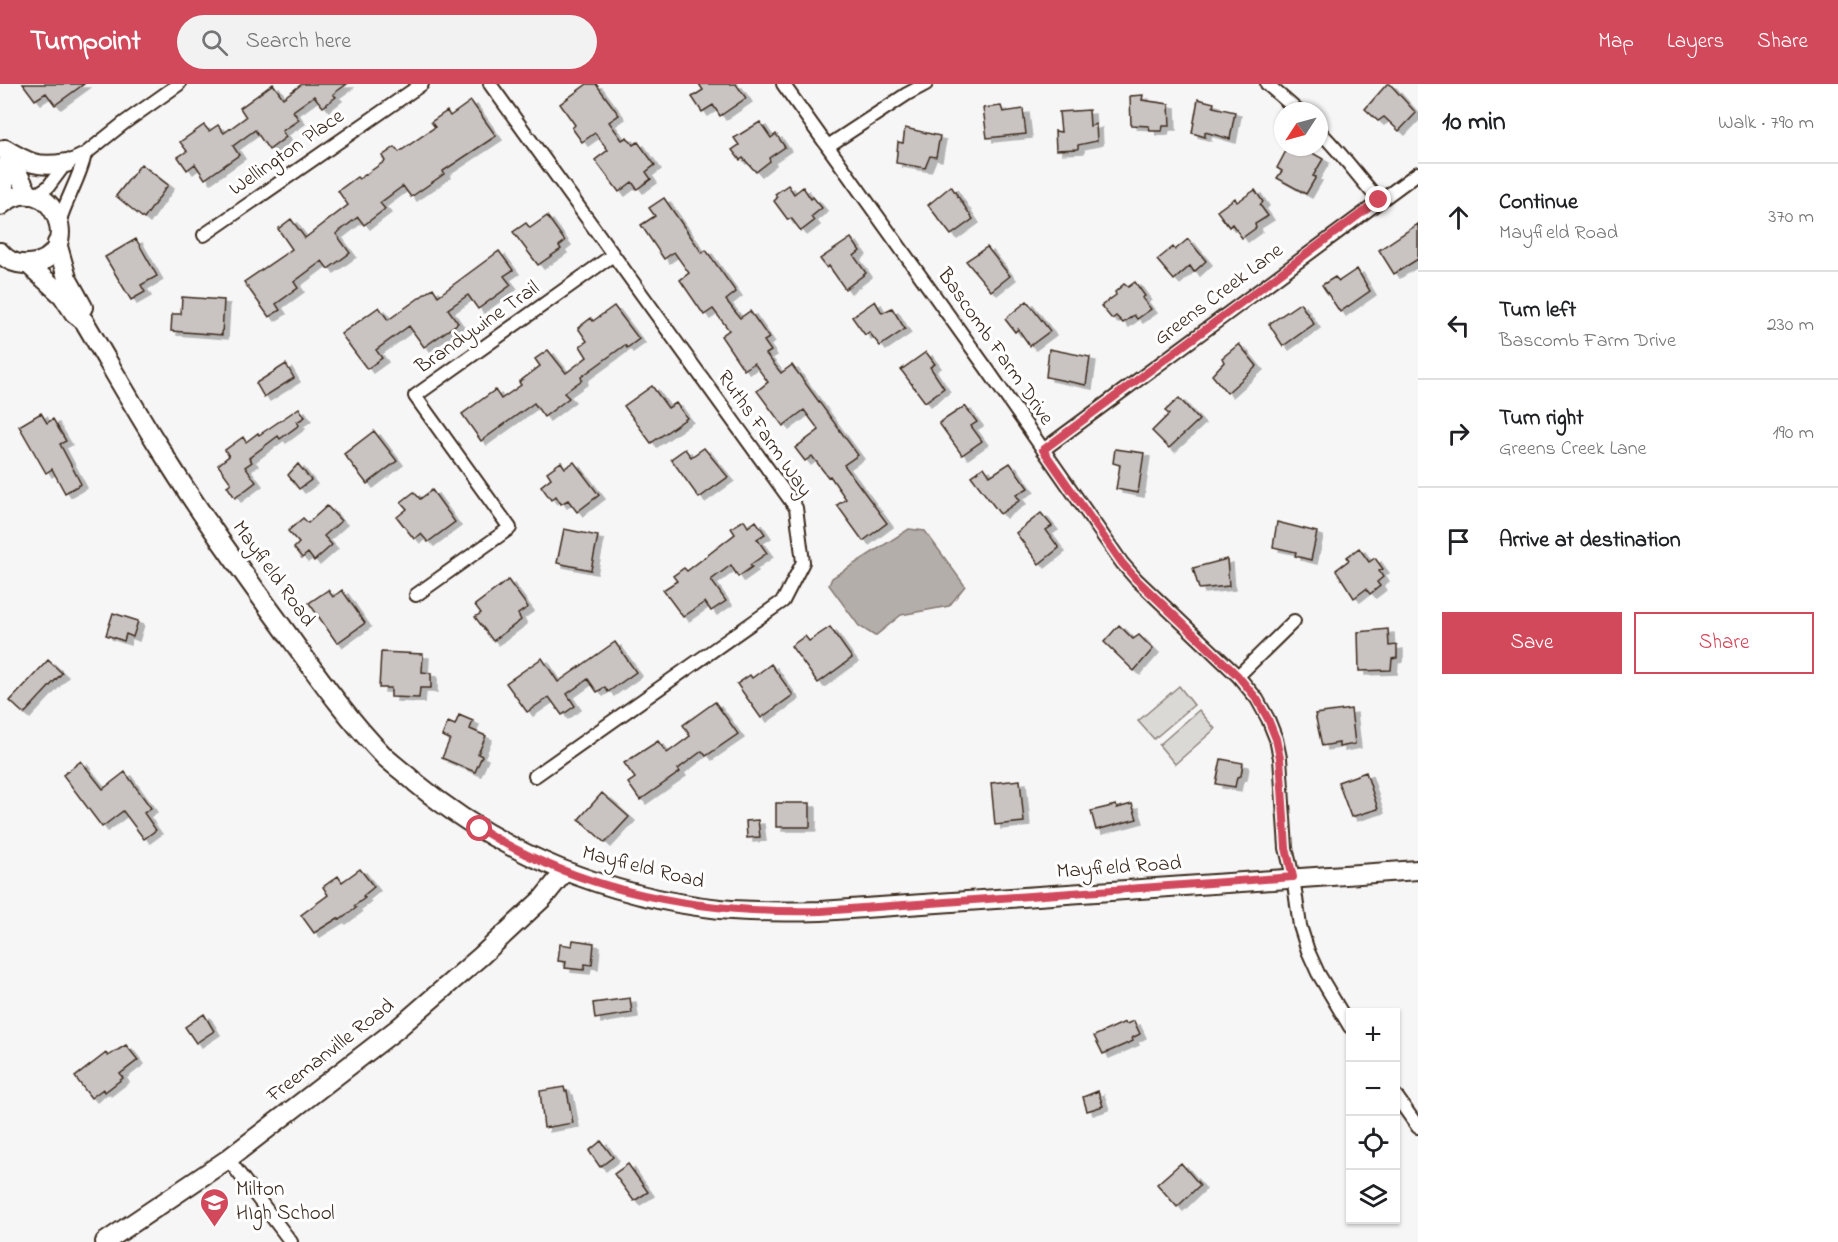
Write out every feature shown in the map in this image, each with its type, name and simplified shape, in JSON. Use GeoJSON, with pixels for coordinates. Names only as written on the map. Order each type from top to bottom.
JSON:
{"type":"FeatureCollection","features":[{"type":"Feature","properties":{"kind":"street"},"geometry":{"type":"LineString","coordinates":[[2,146],[29,163],[48,166],[66,163],[85,154],[179,84]]}},
{"type":"Feature","properties":{"kind":"street","name":"Wellington Place"},"geometry":{"type":"LineString","coordinates":[[204,235],[422,84]]}},
{"type":"Feature","properties":{"kind":"street","name":"Ruths Farm Way"},"geometry":{"type":"LineString","coordinates":[[490,84],[796,508],[803,562],[783,601],[535,776]]}},
{"type":"Feature","properties":{"kind":"street","name":"Bascomb Farm Drive"},"geometry":{"type":"LineString","coordinates":[[783,84],[1129,571],[1238,676],[1257,699],[1276,739],[1280,758],[1286,848],[1300,926],[1308,951],[1332,999],[1346,1021]]}},
{"type":"Feature","properties":{"kind":"street"},"geometry":{"type":"LineString","coordinates":[[828,146],[926,84]]}},
{"type":"Feature","properties":{"kind":"street"},"geometry":{"type":"LineString","coordinates":[[1268,84],[1288,102]]}},
{"type":"Feature","properties":{"kind":"street"},"geometry":{"type":"LineString","coordinates":[[1328,139],[1379,200]]}},
{"type":"Feature","properties":{"kind":"street"},"geometry":{"type":"LineString","coordinates":[[2,146],[32,195],[51,206],[60,228],[54,250],[45,259],[22,264],[2,256]]}},
{"type":"Feature","properties":{"kind":"street"},"geometry":{"type":"LineString","coordinates":[[59,223],[73,185],[81,172],[85,154]]}},
{"type":"Feature","properties":{"kind":"street"},"geometry":{"type":"LineString","coordinates":[[2,205],[17,196],[32,195],[48,187],[66,163]]}},
{"type":"Feature","properties":{"kind":"street"},"geometry":{"type":"LineString","coordinates":[[0,168],[4,180],[2,205]]}},
{"type":"Feature","properties":{"kind":"street","name":"Greens Creek Lane"},"geometry":{"type":"LineString","coordinates":[[1043,450],[1379,200],[1418,174]]}},
{"type":"Feature","properties":{"kind":"street","name":"Mayfield Road"},"geometry":{"type":"LineString","coordinates":[[57,243],[67,278],[83,308],[84,321]]}},
{"type":"Feature","properties":{"kind":"street","name":"Brandywine Trail"},"geometry":{"type":"LineString","coordinates":[[416,595],[510,528],[415,396],[614,255]]}},
{"type":"Feature","properties":{"kind":"street","name":"Mayfield Road"},"geometry":{"type":"LineString","coordinates":[[28,264],[62,295],[74,313],[84,321],[159,447],[223,545],[343,711],[387,759],[442,805],[502,843],[565,871],[615,888],[667,901],[720,909],[778,912],[1418,870]]}},
{"type":"Feature","properties":{"kind":"street"},"geometry":{"type":"LineString","coordinates":[[1238,676],[1294,621]]}},
{"type":"Feature","properties":{"kind":"street","name":"Freemanville Road"},"geometry":{"type":"LineString","coordinates":[[105,1242],[228,1159],[397,1029],[464,972],[543,898],[565,871]]}},
{"type":"Feature","properties":{"kind":"street"},"geometry":{"type":"LineString","coordinates":[[1400,1103],[1418,1126]]}},
{"type":"Feature","properties":{"kind":"street"},"geometry":{"type":"LineString","coordinates":[[228,1159],[291,1242]]}},
{"type":"Feature","properties":{"kind":"shaded area"},"geometry":{"type":"Polygon","coordinates":[[[909,529],[925,531],[965,586],[949,606],[901,615],[875,636],[859,626],[829,585],[832,578],[909,529]]]}},
{"type":"Feature","properties":{"kind":"shaded area"},"geometry":{"type":"Polygon","coordinates":[[[1179,686],[1194,705],[1154,739],[1138,721],[1179,686]]]}},
{"type":"Feature","properties":{"kind":"shaded area"},"geometry":{"type":"Polygon","coordinates":[[[1199,710],[1215,729],[1175,764],[1159,745],[1199,710]]]}},
{"type":"Feature","properties":{"kind":"building"},"geometry":{"type":"Polygon","coordinates":[[[23,84],[84,84],[55,105],[46,93],[35,100],[23,84]]]}},
{"type":"Feature","properties":{"kind":"building"},"geometry":{"type":"Polygon","coordinates":[[[273,84],[283,98],[302,84],[347,84],[333,94],[336,97],[323,107],[314,96],[293,111],[299,120],[282,131],[286,137],[269,150],[255,130],[233,146],[239,155],[205,179],[195,164],[187,170],[178,157],[187,151],[180,142],[204,125],[209,131],[218,125],[224,133],[246,117],[240,108],[273,84]]]}},
{"type":"Feature","properties":{"kind":"building"},"geometry":{"type":"Polygon","coordinates":[[[587,84],[596,84],[619,115],[609,122],[622,140],[627,137],[633,145],[638,142],[655,165],[646,172],[651,179],[637,189],[632,182],[619,192],[595,160],[608,150],[595,133],[582,142],[572,128],[575,125],[560,104],[587,84]]]}},
{"type":"Feature","properties":{"kind":"building"},"geometry":{"type":"Polygon","coordinates":[[[699,84],[736,84],[746,98],[720,116],[713,105],[702,112],[692,97],[703,90],[699,84]]]}},
{"type":"Feature","properties":{"kind":"building"},"geometry":{"type":"Polygon","coordinates":[[[1387,84],[1390,84],[1416,113],[1399,131],[1384,117],[1378,121],[1365,109],[1387,84]]]}},
{"type":"Feature","properties":{"kind":"building"},"geometry":{"type":"Polygon","coordinates":[[[1143,95],[1142,100],[1169,104],[1170,126],[1163,126],[1162,131],[1150,131],[1149,126],[1131,125],[1130,96],[1143,95]]]}},
{"type":"Feature","properties":{"kind":"building"},"geometry":{"type":"Polygon","coordinates":[[[1198,99],[1214,103],[1213,107],[1235,112],[1230,139],[1205,132],[1205,137],[1192,133],[1198,99]]]}},
{"type":"Feature","properties":{"kind":"building"},"geometry":{"type":"Polygon","coordinates":[[[471,101],[496,136],[443,171],[444,174],[411,197],[403,186],[380,203],[385,209],[364,225],[358,217],[336,234],[350,253],[328,269],[322,261],[294,282],[298,288],[276,304],[280,310],[269,317],[244,282],[292,249],[278,229],[291,219],[305,238],[348,205],[338,191],[385,161],[382,156],[395,147],[399,152],[435,127],[431,122],[447,111],[450,116],[471,101]]]}},
{"type":"Feature","properties":{"kind":"building"},"geometry":{"type":"Polygon","coordinates":[[[1001,106],[1003,112],[1023,109],[1026,134],[987,138],[983,108],[1001,106]]]}},
{"type":"Feature","properties":{"kind":"building"},"geometry":{"type":"Polygon","coordinates":[[[1089,110],[1090,126],[1096,124],[1097,141],[1078,145],[1078,149],[1056,150],[1055,131],[1061,132],[1059,112],[1089,110]]]}},
{"type":"Feature","properties":{"kind":"building"},"geometry":{"type":"Polygon","coordinates":[[[760,122],[771,138],[776,134],[785,147],[769,158],[770,161],[756,172],[743,158],[740,160],[732,150],[739,145],[734,138],[760,122]]]}},
{"type":"Feature","properties":{"kind":"building"},"geometry":{"type":"Polygon","coordinates":[[[905,128],[940,136],[936,157],[930,156],[925,168],[896,163],[898,142],[903,143],[905,128]]]}},
{"type":"Feature","properties":{"kind":"building"},"geometry":{"type":"Polygon","coordinates":[[[1283,156],[1318,156],[1323,159],[1306,194],[1277,178],[1282,171],[1277,168],[1283,156]]]}},
{"type":"Feature","properties":{"kind":"building"},"geometry":{"type":"Polygon","coordinates":[[[141,164],[168,185],[144,219],[116,196],[141,164]]]}},
{"type":"Feature","properties":{"kind":"building"},"geometry":{"type":"Polygon","coordinates":[[[788,185],[794,194],[803,187],[811,199],[813,197],[822,208],[811,217],[814,221],[801,231],[791,218],[788,220],[774,201],[777,198],[775,194],[788,185]]]}},
{"type":"Feature","properties":{"kind":"building"},"geometry":{"type":"Polygon","coordinates":[[[951,186],[973,219],[951,235],[928,205],[951,186]]]}},
{"type":"Feature","properties":{"kind":"building"},"geometry":{"type":"Polygon","coordinates":[[[1255,190],[1263,202],[1260,205],[1268,216],[1255,224],[1256,228],[1242,238],[1232,224],[1229,227],[1217,211],[1235,198],[1237,202],[1255,190]]]}},
{"type":"Feature","properties":{"kind":"building"},"geometry":{"type":"Polygon","coordinates":[[[664,198],[702,253],[706,250],[736,292],[726,300],[740,318],[750,311],[769,338],[764,341],[771,351],[766,354],[781,373],[792,365],[858,455],[844,465],[887,523],[863,541],[837,505],[846,499],[830,476],[828,477],[812,456],[805,461],[795,448],[819,430],[804,410],[783,426],[757,391],[768,382],[754,363],[744,370],[721,336],[729,330],[713,309],[704,315],[680,280],[689,273],[674,252],[664,259],[641,225],[655,216],[649,208],[664,198]]]}},
{"type":"Feature","properties":{"kind":"building"},"geometry":{"type":"Polygon","coordinates":[[[547,216],[565,241],[559,246],[561,249],[538,265],[513,232],[526,223],[530,228],[547,216]]]}},
{"type":"Feature","properties":{"kind":"building"},"geometry":{"type":"Polygon","coordinates":[[[1418,224],[1418,259],[1394,274],[1379,250],[1418,224]]]}},
{"type":"Feature","properties":{"kind":"building"},"geometry":{"type":"Polygon","coordinates":[[[851,238],[860,251],[854,256],[866,273],[845,289],[829,266],[827,268],[820,259],[851,238]]]}},
{"type":"Feature","properties":{"kind":"building"},"geometry":{"type":"Polygon","coordinates":[[[136,239],[157,276],[141,285],[145,292],[131,300],[105,257],[136,239]]]}},
{"type":"Feature","properties":{"kind":"building"},"geometry":{"type":"Polygon","coordinates":[[[1188,239],[1206,261],[1194,272],[1190,266],[1174,280],[1157,260],[1173,247],[1175,250],[1188,239]]]}},
{"type":"Feature","properties":{"kind":"building"},"geometry":{"type":"Polygon","coordinates":[[[987,247],[1010,276],[991,291],[966,261],[987,247]]]}},
{"type":"Feature","properties":{"kind":"building"},"geometry":{"type":"Polygon","coordinates":[[[499,251],[513,270],[504,276],[511,285],[478,309],[468,295],[448,309],[458,323],[424,347],[409,326],[376,350],[382,358],[367,369],[341,334],[379,307],[388,320],[433,288],[438,296],[499,251]]]}},
{"type":"Feature","properties":{"kind":"building"},"geometry":{"type":"Polygon","coordinates":[[[1357,269],[1370,291],[1340,312],[1322,285],[1335,277],[1339,281],[1357,269]]]}},
{"type":"Feature","properties":{"kind":"building"},"geometry":{"type":"Polygon","coordinates":[[[1135,282],[1145,296],[1142,298],[1151,309],[1137,319],[1134,315],[1123,323],[1116,316],[1112,319],[1101,306],[1116,295],[1115,292],[1124,284],[1128,287],[1135,282]]]}},
{"type":"Feature","properties":{"kind":"building"},"geometry":{"type":"Polygon","coordinates":[[[182,297],[224,300],[222,335],[171,331],[172,314],[181,314],[182,297]]]}},
{"type":"Feature","properties":{"kind":"building"},"geometry":{"type":"Polygon","coordinates":[[[875,301],[882,313],[892,308],[905,329],[880,346],[869,332],[865,335],[852,317],[875,301]]]}},
{"type":"Feature","properties":{"kind":"building"},"geometry":{"type":"Polygon","coordinates":[[[1027,301],[1050,331],[1030,346],[1018,329],[1015,332],[1005,319],[1027,301]]]}},
{"type":"Feature","properties":{"kind":"building"},"geometry":{"type":"Polygon","coordinates":[[[1300,303],[1314,324],[1283,346],[1269,324],[1300,303]]]}},
{"type":"Feature","properties":{"kind":"building"},"geometry":{"type":"Polygon","coordinates":[[[614,306],[639,339],[627,348],[625,345],[581,377],[582,380],[564,393],[569,398],[544,417],[534,403],[481,441],[462,414],[495,390],[501,399],[521,385],[519,382],[540,366],[535,359],[548,350],[566,373],[587,357],[580,346],[587,341],[578,328],[591,318],[593,321],[614,306]]]}},
{"type":"Feature","properties":{"kind":"building"},"geometry":{"type":"Polygon","coordinates":[[[1239,344],[1257,366],[1227,393],[1212,375],[1224,362],[1222,358],[1239,344]]]}},
{"type":"Feature","properties":{"kind":"building"},"geometry":{"type":"Polygon","coordinates":[[[1049,349],[1090,357],[1086,385],[1046,377],[1049,349]]]}},
{"type":"Feature","properties":{"kind":"building"},"geometry":{"type":"Polygon","coordinates":[[[926,352],[935,364],[930,367],[944,388],[925,402],[901,370],[926,352]]]}},
{"type":"Feature","properties":{"kind":"building"},"geometry":{"type":"Polygon","coordinates":[[[286,364],[294,378],[264,397],[256,383],[286,364]]]}},
{"type":"Feature","properties":{"kind":"building"},"geometry":{"type":"Polygon","coordinates":[[[652,386],[668,408],[676,403],[687,418],[651,443],[624,406],[652,386]]]}},
{"type":"Feature","properties":{"kind":"building"},"geometry":{"type":"Polygon","coordinates":[[[1179,398],[1199,420],[1169,448],[1152,431],[1169,414],[1165,411],[1179,398]]]}},
{"type":"Feature","properties":{"kind":"building"},"geometry":{"type":"Polygon","coordinates":[[[965,406],[977,422],[971,426],[982,441],[962,455],[939,423],[965,406]]]}},
{"type":"Feature","properties":{"kind":"building"},"geometry":{"type":"Polygon","coordinates":[[[299,408],[305,417],[297,422],[299,425],[280,439],[278,436],[249,458],[252,462],[245,467],[256,482],[235,498],[227,486],[231,483],[218,465],[229,456],[225,450],[243,437],[246,442],[258,433],[259,435],[299,408]]]}},
{"type":"Feature","properties":{"kind":"building"},"geometry":{"type":"Polygon","coordinates":[[[41,413],[47,423],[53,419],[66,441],[60,444],[81,484],[65,493],[52,469],[46,473],[19,426],[41,413]]]}},
{"type":"Feature","properties":{"kind":"building"},"geometry":{"type":"Polygon","coordinates":[[[374,431],[397,461],[367,484],[344,454],[374,431]]]}},
{"type":"Feature","properties":{"kind":"building"},"geometry":{"type":"Polygon","coordinates":[[[704,448],[728,477],[699,498],[671,459],[685,449],[691,457],[704,448]]]}},
{"type":"Feature","properties":{"kind":"building"},"geometry":{"type":"Polygon","coordinates":[[[1115,449],[1144,453],[1138,493],[1116,489],[1120,465],[1113,463],[1115,449]]]}},
{"type":"Feature","properties":{"kind":"building"},"geometry":{"type":"Polygon","coordinates":[[[561,462],[565,468],[574,462],[599,495],[577,512],[568,500],[561,504],[556,496],[551,500],[541,486],[551,478],[547,472],[561,462]]]}},
{"type":"Feature","properties":{"kind":"building"},"geometry":{"type":"Polygon","coordinates":[[[1010,463],[1028,488],[1016,495],[1020,500],[1000,514],[971,476],[984,467],[990,476],[1010,463]]]}},
{"type":"Feature","properties":{"kind":"building"},"geometry":{"type":"Polygon","coordinates":[[[298,464],[311,480],[299,489],[288,475],[298,464]]]}},
{"type":"Feature","properties":{"kind":"building"},"geometry":{"type":"Polygon","coordinates":[[[432,490],[455,522],[428,542],[421,534],[414,539],[397,517],[407,509],[401,502],[414,492],[420,499],[432,490]]]}},
{"type":"Feature","properties":{"kind":"building"},"geometry":{"type":"Polygon","coordinates":[[[327,506],[341,521],[324,536],[332,545],[314,561],[308,553],[302,558],[294,548],[299,543],[288,531],[303,518],[308,523],[327,506]]]}},
{"type":"Feature","properties":{"kind":"building"},"geometry":{"type":"Polygon","coordinates":[[[1041,513],[1052,526],[1046,530],[1059,548],[1039,564],[1016,533],[1041,513]]]}},
{"type":"Feature","properties":{"kind":"building"},"geometry":{"type":"Polygon","coordinates":[[[744,520],[748,527],[756,521],[765,534],[757,539],[767,553],[738,577],[731,565],[711,580],[726,601],[711,611],[705,602],[683,617],[663,590],[677,581],[673,576],[684,568],[687,571],[735,534],[731,528],[744,520]]]}},
{"type":"Feature","properties":{"kind":"building"},"geometry":{"type":"Polygon","coordinates":[[[1277,522],[1317,532],[1311,560],[1295,556],[1296,552],[1273,547],[1277,522]]]}},
{"type":"Feature","properties":{"kind":"building"},"geometry":{"type":"Polygon","coordinates":[[[564,529],[598,536],[591,570],[557,563],[564,529]]]}},
{"type":"Feature","properties":{"kind":"building"},"geometry":{"type":"Polygon","coordinates":[[[1359,548],[1369,562],[1375,558],[1383,569],[1379,571],[1383,577],[1377,582],[1380,586],[1370,594],[1366,589],[1354,598],[1336,570],[1359,548]]]}},
{"type":"Feature","properties":{"kind":"building"},"geometry":{"type":"Polygon","coordinates":[[[1227,559],[1229,586],[1199,589],[1193,568],[1227,559]]]}},
{"type":"Feature","properties":{"kind":"building"},"geometry":{"type":"Polygon","coordinates":[[[508,580],[528,607],[518,614],[521,620],[493,641],[475,617],[481,613],[475,605],[508,580]]]}},
{"type":"Feature","properties":{"kind":"building"},"geometry":{"type":"Polygon","coordinates":[[[328,590],[333,597],[342,590],[365,623],[337,643],[309,603],[328,590]]]}},
{"type":"Feature","properties":{"kind":"building"},"geometry":{"type":"Polygon","coordinates":[[[113,613],[138,621],[133,637],[126,634],[124,641],[106,635],[113,613]]]}},
{"type":"Feature","properties":{"kind":"building"},"geometry":{"type":"Polygon","coordinates":[[[1119,625],[1133,639],[1139,635],[1153,649],[1134,671],[1104,642],[1119,625]]]}},
{"type":"Feature","properties":{"kind":"building"},"geometry":{"type":"Polygon","coordinates":[[[830,627],[852,658],[818,683],[791,646],[805,636],[809,641],[830,627]]]}},
{"type":"Feature","properties":{"kind":"building"},"geometry":{"type":"Polygon","coordinates":[[[1388,629],[1389,646],[1397,645],[1397,658],[1392,659],[1391,670],[1359,671],[1358,632],[1388,629]]]}},
{"type":"Feature","properties":{"kind":"building"},"geometry":{"type":"Polygon","coordinates":[[[615,642],[636,672],[608,692],[605,687],[597,692],[588,679],[567,694],[575,706],[562,715],[549,697],[527,712],[506,683],[542,658],[558,682],[615,642]]]}},
{"type":"Feature","properties":{"kind":"building"},"geometry":{"type":"Polygon","coordinates":[[[381,652],[423,654],[422,672],[431,673],[431,688],[420,688],[419,698],[391,697],[391,688],[379,688],[381,652]]]}},
{"type":"Feature","properties":{"kind":"building"},"geometry":{"type":"Polygon","coordinates":[[[48,660],[62,673],[24,714],[10,701],[48,660]]]}},
{"type":"Feature","properties":{"kind":"building"},"geometry":{"type":"Polygon","coordinates":[[[771,664],[793,695],[761,718],[737,684],[750,675],[752,678],[771,664]]]}},
{"type":"Feature","properties":{"kind":"building"},"geometry":{"type":"Polygon","coordinates":[[[715,702],[738,734],[706,756],[702,751],[678,769],[680,772],[640,800],[628,783],[635,778],[624,763],[658,741],[667,753],[690,736],[683,725],[715,702]]]}},
{"type":"Feature","properties":{"kind":"building"},"geometry":{"type":"Polygon","coordinates":[[[1351,709],[1355,744],[1339,747],[1339,743],[1322,746],[1315,714],[1351,709]]]}},
{"type":"Feature","properties":{"kind":"building"},"geometry":{"type":"Polygon","coordinates":[[[459,715],[473,721],[470,729],[486,736],[478,754],[482,756],[475,772],[442,758],[450,739],[442,736],[448,722],[455,725],[459,715]]]}},
{"type":"Feature","properties":{"kind":"building"},"geometry":{"type":"Polygon","coordinates":[[[1221,759],[1243,763],[1241,776],[1237,777],[1235,787],[1216,784],[1221,759]]]}},
{"type":"Feature","properties":{"kind":"building"},"geometry":{"type":"Polygon","coordinates":[[[81,761],[103,789],[125,772],[151,808],[144,813],[156,830],[144,839],[123,811],[102,827],[63,775],[81,761]]]}},
{"type":"Feature","properties":{"kind":"building"},"geometry":{"type":"Polygon","coordinates":[[[1366,772],[1378,809],[1351,817],[1338,782],[1366,772]]]}},
{"type":"Feature","properties":{"kind":"building"},"geometry":{"type":"Polygon","coordinates":[[[1020,780],[1024,822],[995,825],[991,783],[1020,780]]]}},
{"type":"Feature","properties":{"kind":"building"},"geometry":{"type":"Polygon","coordinates":[[[602,793],[629,817],[605,843],[579,819],[602,793]]]}},
{"type":"Feature","properties":{"kind":"building"},"geometry":{"type":"Polygon","coordinates":[[[776,803],[810,803],[810,827],[776,827],[776,803]]]}},
{"type":"Feature","properties":{"kind":"building"},"geometry":{"type":"Polygon","coordinates":[[[1132,804],[1137,819],[1096,830],[1091,811],[1132,804]]]}},
{"type":"Feature","properties":{"kind":"building"},"geometry":{"type":"Polygon","coordinates":[[[758,820],[760,837],[747,838],[746,821],[758,820]]]}},
{"type":"Feature","properties":{"kind":"building"},"geometry":{"type":"Polygon","coordinates":[[[360,869],[374,887],[354,906],[356,908],[340,920],[338,918],[314,933],[301,915],[328,895],[323,887],[338,876],[342,882],[360,869]]]}},
{"type":"Feature","properties":{"kind":"building"},"geometry":{"type":"Polygon","coordinates":[[[573,940],[594,943],[592,965],[585,964],[584,970],[565,968],[566,962],[558,961],[560,944],[572,946],[573,940]]]}},
{"type":"Feature","properties":{"kind":"building"},"geometry":{"type":"Polygon","coordinates":[[[630,998],[632,1013],[595,1019],[593,1003],[630,998]]]}},
{"type":"Feature","properties":{"kind":"building"},"geometry":{"type":"Polygon","coordinates":[[[204,1014],[214,1031],[196,1043],[185,1027],[204,1014]]]}},
{"type":"Feature","properties":{"kind":"building"},"geometry":{"type":"Polygon","coordinates":[[[1134,1021],[1140,1034],[1132,1038],[1133,1041],[1103,1054],[1094,1036],[1125,1022],[1126,1024],[1134,1021]]]}},
{"type":"Feature","properties":{"kind":"building"},"geometry":{"type":"Polygon","coordinates":[[[126,1045],[138,1060],[120,1074],[123,1078],[105,1092],[103,1089],[91,1098],[75,1077],[106,1053],[108,1056],[126,1045]]]}},
{"type":"Feature","properties":{"kind":"building"},"geometry":{"type":"Polygon","coordinates":[[[564,1087],[567,1091],[573,1123],[544,1128],[540,1091],[564,1087]]]}},
{"type":"Feature","properties":{"kind":"building"},"geometry":{"type":"Polygon","coordinates":[[[1098,1091],[1103,1106],[1087,1111],[1083,1097],[1098,1091]]]}},
{"type":"Feature","properties":{"kind":"building"},"geometry":{"type":"Polygon","coordinates":[[[601,1141],[613,1157],[600,1167],[589,1151],[601,1141]]]}},
{"type":"Feature","properties":{"kind":"building"},"geometry":{"type":"Polygon","coordinates":[[[1181,1163],[1200,1185],[1177,1207],[1157,1184],[1181,1163]]]}},
{"type":"Feature","properties":{"kind":"building"},"geometry":{"type":"Polygon","coordinates":[[[628,1164],[648,1192],[634,1201],[614,1174],[628,1164]]]}},
{"type":"Feature","properties":{"kind":"place","name":"Milton HIgh School"},"geometry":{"type":"Point","coordinates":[215,1228]}},
{"type":"Feature","properties":{"kind":"route"},"geometry":{"type":"LineString","coordinates":[[480,829],[502,843],[565,871],[615,888],[667,901],[720,909],[778,912],[821,911],[1293,877],[1286,848],[1280,758],[1276,739],[1257,699],[1238,676],[1122,563],[1043,450],[1379,200]]}}]}
